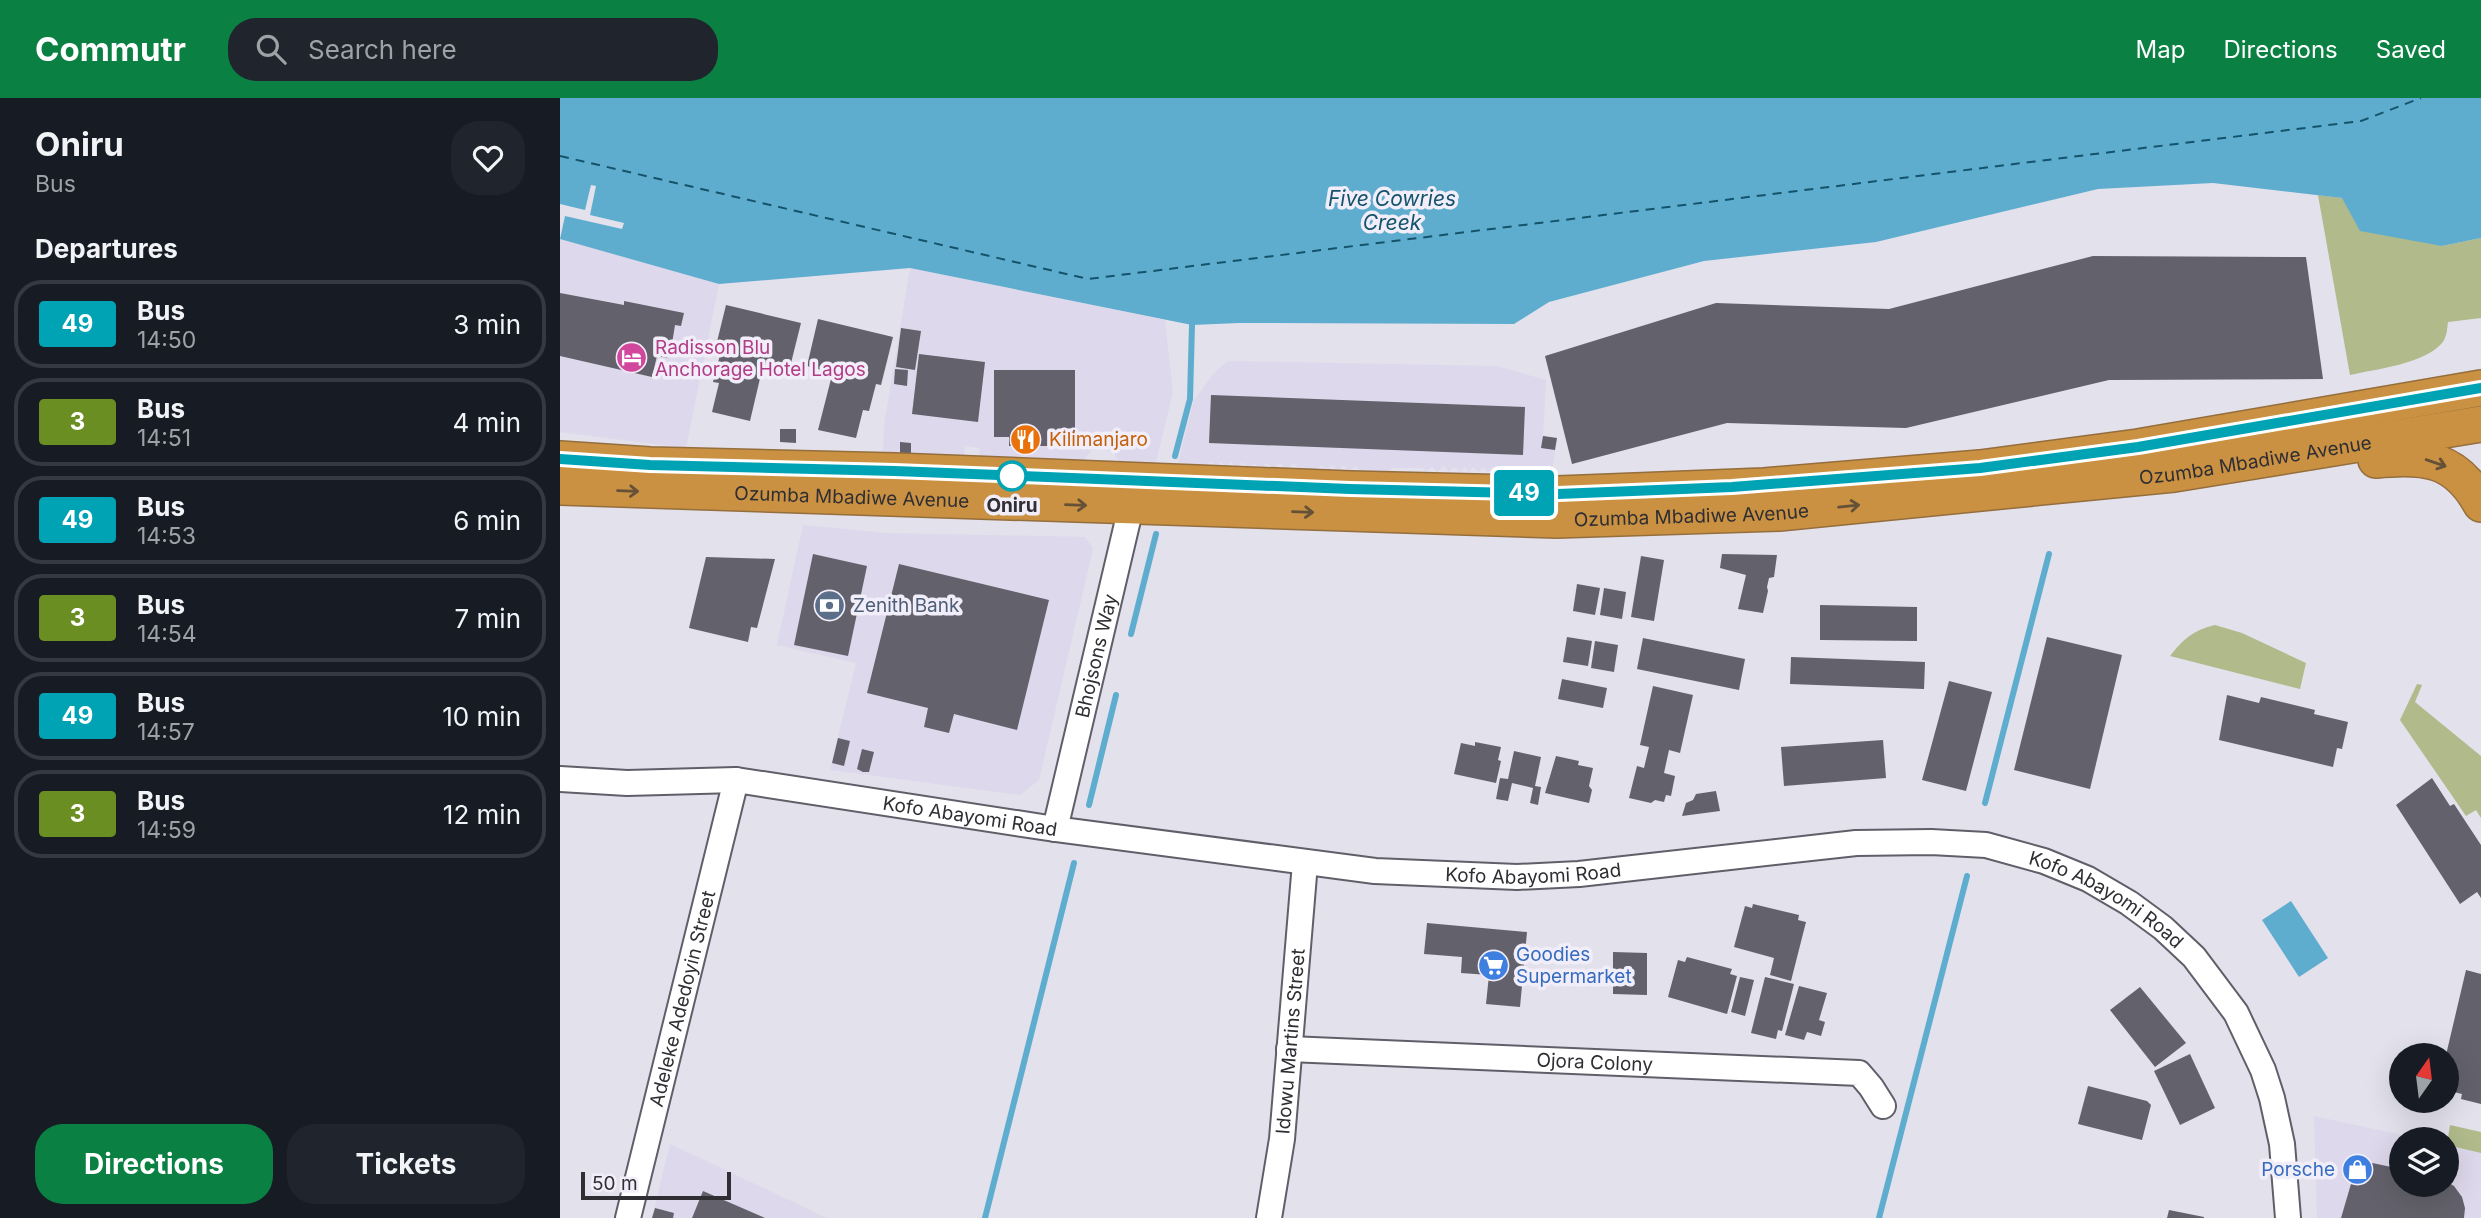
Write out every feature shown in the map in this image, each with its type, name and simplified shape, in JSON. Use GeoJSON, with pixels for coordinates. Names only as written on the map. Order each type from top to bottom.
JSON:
{"type":"FeatureCollection","features":[{"type":"Feature","properties":{"kind":"highway"},"geometry":{"type":"LineString","coordinates":[[2474,390],[2481,488]]}},
{"type":"Feature","properties":{"kind":"highway","name":"Ozumba Mbadiwe Avenue"},"geometry":{"type":"LineString","coordinates":[[560,487],[1131,493],[1350,489],[1558,494],[1764,486],[1980,468],[2138,447],[2474,390]]}},
{"type":"Feature","properties":{"kind":"highway","name":"Ozumba Mbadiwe Avenue"},"geometry":{"type":"LineString","coordinates":[[560,459],[1557,520],[1779,513],[2174,474],[2476,425]]}},
{"type":"Feature","properties":{"kind":"highway"},"geometry":{"type":"LineString","coordinates":[[2174,474],[2291,471],[2405,457],[2417,458],[2454,469],[2472,488],[2481,504]]}},
{"type":"Feature","properties":{"kind":"street","name":"Bhojsons Way"},"geometry":{"type":"LineString","coordinates":[[1055,829],[1131,493]]}},
{"type":"Feature","properties":{"kind":"street","name":"Kofo Abayomi Road"},"geometry":{"type":"LineString","coordinates":[[560,779],[627,783],[736,780],[1055,829],[1375,871],[1517,877],[1579,874],[1856,843],[1931,842],[1986,845],[2045,861],[2088,878],[2130,903],[2163,928],[2194,957],[2236,1013],[2256,1053],[2272,1098],[2283,1144],[2288,1218]]}},
{"type":"Feature","properties":{"kind":"street","name":"Adeleke Adedoyin Street"},"geometry":{"type":"LineString","coordinates":[[628,1218],[736,780]]}},
{"type":"Feature","properties":{"kind":"street","name":"Idowu Martins Street"},"geometry":{"type":"LineString","coordinates":[[1269,1218],[1282,1139],[1305,863]]}},
{"type":"Feature","properties":{"kind":"street","name":"Ojora Colony"},"geometry":{"type":"LineString","coordinates":[[1289,1049],[1859,1073],[1883,1106]]}},
{"type":"Feature","properties":{"kind":"shaded area","name":"Radisson Blu Anchorage Hotel Lagos"},"geometry":{"type":"Polygon","coordinates":[[[560,239],[719,284],[686,448],[560,432],[560,239]]]}},
{"type":"Feature","properties":{"kind":"shaded area"},"geometry":{"type":"Polygon","coordinates":[[[910,268],[1165,320],[1173,392],[1156,462],[1118,461],[1111,447],[1097,444],[1079,465],[978,462],[980,448],[965,446],[963,459],[883,456],[884,426],[910,268]]]}},
{"type":"Feature","properties":{"kind":"shaded area"},"geometry":{"type":"Polygon","coordinates":[[[1228,361],[1497,366],[1546,380],[1543,435],[1557,438],[1552,472],[1507,470],[1503,467],[1498,472],[1493,466],[1488,472],[1483,467],[1479,472],[1473,467],[1469,472],[1465,467],[1460,472],[1454,467],[1449,472],[1444,466],[1437,472],[1432,466],[1426,472],[1421,466],[1392,468],[1389,473],[1360,471],[1355,466],[1349,472],[1344,465],[1338,471],[1333,465],[1328,470],[1321,465],[1316,470],[1300,470],[1294,463],[1287,469],[1280,463],[1274,469],[1267,463],[1260,469],[1254,463],[1248,469],[1243,462],[1237,467],[1231,462],[1226,468],[1221,461],[1216,467],[1211,461],[1205,466],[1178,463],[1194,400],[1214,373],[1228,361]]]}},
{"type":"Feature","properties":{"kind":"shaded area"},"geometry":{"type":"Polygon","coordinates":[[[803,525],[887,533],[1085,537],[1093,549],[1039,780],[1020,795],[830,770],[856,663],[777,645],[803,525]]]}},
{"type":"Feature","properties":{"kind":"shaded area","name":"Porsche"},"geometry":{"type":"Polygon","coordinates":[[[2314,1116],[2389,1132],[2389,1197],[2459,1197],[2459,1148],[2481,1153],[2481,1218],[2317,1218],[2314,1116]]]}},
{"type":"Feature","properties":{"kind":"shaded area"},"geometry":{"type":"Polygon","coordinates":[[[670,1144],[827,1218],[652,1218],[670,1144]]]}},
{"type":"Feature","properties":{"kind":"green space"},"geometry":{"type":"Polygon","coordinates":[[[2318,195],[2342,198],[2442,246],[2481,238],[2481,318],[2448,322],[2442,343],[2424,356],[2399,365],[2350,375],[2318,195]]]}},
{"type":"Feature","properties":{"kind":"green space"},"geometry":{"type":"Polygon","coordinates":[[[2215,625],[2242,633],[2306,663],[2300,689],[2170,656],[2189,636],[2215,625]]]}},
{"type":"Feature","properties":{"kind":"green space"},"geometry":{"type":"Polygon","coordinates":[[[2417,684],[2422,685],[2415,702],[2481,756],[2481,818],[2476,810],[2466,816],[2400,720],[2417,684]]]}},
{"type":"Feature","properties":{"kind":"green space"},"geometry":{"type":"Polygon","coordinates":[[[2459,1127],[2481,1132],[2481,1153],[2459,1148],[2459,1127]]]}},
{"type":"Feature","properties":{"kind":"water","name":"Five Cowries Creek"},"geometry":{"type":"Polygon","coordinates":[[[560,98],[2481,98],[2481,238],[2442,246],[2360,231],[2342,198],[2213,183],[2098,189],[1876,242],[1704,261],[1549,302],[1514,324],[1192,325],[910,268],[719,284],[560,239],[560,98]]]}},
{"type":"Feature","properties":{"kind":"water"},"geometry":{"type":"Polygon","coordinates":[[[2291,901],[2328,958],[2299,977],[2262,920],[2291,901]]]}},
{"type":"Feature","properties":{"kind":"pier"},"geometry":{"type":"Polygon","coordinates":[[[591,185],[596,186],[590,215],[624,223],[622,229],[565,216],[560,239],[560,204],[585,210],[591,185]]]}},
{"type":"Feature","properties":{"kind":"building"},"geometry":{"type":"Polygon","coordinates":[[[2093,256],[2306,257],[2323,379],[2109,380],[1906,428],[1727,423],[1572,464],[1545,356],[1716,303],[1889,309],[2093,256]]]}},
{"type":"Feature","properties":{"kind":"building"},"geometry":{"type":"Polygon","coordinates":[[[560,293],[624,305],[624,301],[684,313],[681,326],[675,325],[667,358],[657,356],[652,377],[560,356],[560,293]]]}},
{"type":"Feature","properties":{"kind":"building"},"geometry":{"type":"Polygon","coordinates":[[[726,305],[801,323],[789,371],[774,367],[772,373],[762,370],[750,421],[712,412],[719,383],[713,382],[720,355],[714,354],[726,305]]]}},
{"type":"Feature","properties":{"kind":"building"},"geometry":{"type":"Polygon","coordinates":[[[818,319],[893,337],[881,385],[876,384],[869,411],[863,410],[856,438],[818,430],[831,379],[821,376],[822,370],[807,366],[818,319]]]}},
{"type":"Feature","properties":{"kind":"building"},"geometry":{"type":"Polygon","coordinates":[[[901,328],[921,331],[915,370],[896,367],[901,328]]]}},
{"type":"Feature","properties":{"kind":"building"},"geometry":{"type":"Polygon","coordinates":[[[919,354],[985,362],[978,422],[912,414],[919,354]]]}},
{"type":"Feature","properties":{"kind":"building"},"geometry":{"type":"Polygon","coordinates":[[[895,369],[908,370],[907,386],[894,384],[895,369]]]}},
{"type":"Feature","properties":{"kind":"building"},"geometry":{"type":"Polygon","coordinates":[[[994,370],[1075,370],[1075,446],[1009,446],[1009,437],[994,437],[994,370]]]}},
{"type":"Feature","properties":{"kind":"building"},"geometry":{"type":"Polygon","coordinates":[[[1211,395],[1525,407],[1523,455],[1209,443],[1211,395]]]}},
{"type":"Feature","properties":{"kind":"building"},"geometry":{"type":"Polygon","coordinates":[[[780,429],[796,429],[796,443],[780,442],[780,429]]]}},
{"type":"Feature","properties":{"kind":"building"},"geometry":{"type":"Polygon","coordinates":[[[1543,436],[1557,438],[1555,450],[1541,448],[1543,436]]]}},
{"type":"Feature","properties":{"kind":"building"},"geometry":{"type":"Polygon","coordinates":[[[900,442],[911,443],[911,455],[900,455],[900,442]]]}},
{"type":"Feature","properties":{"kind":"building","name":"Zenith Bank"},"geometry":{"type":"Polygon","coordinates":[[[813,554],[867,566],[848,656],[794,645],[813,554]]]}},
{"type":"Feature","properties":{"kind":"building"},"geometry":{"type":"Polygon","coordinates":[[[1722,554],[1777,555],[1774,577],[1769,578],[1763,613],[1738,609],[1746,575],[1720,568],[1722,554]]]}},
{"type":"Feature","properties":{"kind":"building"},"geometry":{"type":"Polygon","coordinates":[[[1641,556],[1664,560],[1654,621],[1631,617],[1641,556]]]}},
{"type":"Feature","properties":{"kind":"building"},"geometry":{"type":"Polygon","coordinates":[[[706,557],[775,559],[757,628],[751,627],[748,642],[689,628],[706,557]]]}},
{"type":"Feature","properties":{"kind":"building"},"geometry":{"type":"Polygon","coordinates":[[[899,564],[1049,600],[1017,730],[954,714],[949,733],[924,727],[928,708],[867,693],[899,564]]]}},
{"type":"Feature","properties":{"kind":"building"},"geometry":{"type":"Polygon","coordinates":[[[1577,584],[1600,588],[1595,615],[1573,611],[1577,584]]]}},
{"type":"Feature","properties":{"kind":"building"},"geometry":{"type":"Polygon","coordinates":[[[1604,588],[1626,592],[1622,619],[1600,615],[1604,588]]]}},
{"type":"Feature","properties":{"kind":"building"},"geometry":{"type":"Polygon","coordinates":[[[1820,605],[1917,607],[1917,641],[1820,640],[1820,605]]]}},
{"type":"Feature","properties":{"kind":"building"},"geometry":{"type":"Polygon","coordinates":[[[1567,637],[1592,641],[1588,666],[1563,662],[1567,637]]]}},
{"type":"Feature","properties":{"kind":"building"},"geometry":{"type":"Polygon","coordinates":[[[2047,637],[2122,655],[2090,789],[2014,770],[2047,637]]]}},
{"type":"Feature","properties":{"kind":"building"},"geometry":{"type":"Polygon","coordinates":[[[1643,638],[1745,659],[1739,690],[1637,669],[1643,638]]]}},
{"type":"Feature","properties":{"kind":"building"},"geometry":{"type":"Polygon","coordinates":[[[1595,641],[1618,645],[1614,672],[1591,668],[1595,641]]]}},
{"type":"Feature","properties":{"kind":"building"},"geometry":{"type":"Polygon","coordinates":[[[1791,657],[1925,662],[1924,689],[1790,684],[1791,657]]]}},
{"type":"Feature","properties":{"kind":"building"},"geometry":{"type":"Polygon","coordinates":[[[1562,679],[1607,688],[1603,708],[1558,699],[1562,679]]]}},
{"type":"Feature","properties":{"kind":"building"},"geometry":{"type":"Polygon","coordinates":[[[1949,681],[1992,692],[1966,791],[1922,780],[1949,681]]]}},
{"type":"Feature","properties":{"kind":"building"},"geometry":{"type":"Polygon","coordinates":[[[1653,686],[1693,695],[1680,753],[1669,750],[1664,773],[1675,776],[1671,796],[1666,795],[1664,802],[1655,800],[1651,803],[1629,798],[1637,766],[1644,768],[1649,747],[1640,745],[1653,686]]]}},
{"type":"Feature","properties":{"kind":"building"},"geometry":{"type":"Polygon","coordinates":[[[2227,695],[2259,703],[2261,697],[2315,710],[2314,714],[2348,722],[2342,749],[2337,748],[2333,767],[2219,740],[2227,695]]]}},
{"type":"Feature","properties":{"kind":"building"},"geometry":{"type":"Polygon","coordinates":[[[838,738],[850,741],[844,766],[832,763],[838,738]]]}},
{"type":"Feature","properties":{"kind":"building"},"geometry":{"type":"Polygon","coordinates":[[[1883,740],[1886,778],[1784,786],[1781,747],[1883,740]]]}},
{"type":"Feature","properties":{"kind":"building"},"geometry":{"type":"Polygon","coordinates":[[[1475,742],[1501,747],[1496,783],[1454,774],[1461,743],[1475,746],[1475,742]]]}},
{"type":"Feature","properties":{"kind":"building"},"geometry":{"type":"Polygon","coordinates":[[[862,749],[874,752],[869,772],[857,769],[862,749]]]}},
{"type":"Feature","properties":{"kind":"building"},"geometry":{"type":"Polygon","coordinates":[[[1514,751],[1541,757],[1535,786],[1541,787],[1538,805],[1530,803],[1533,788],[1512,783],[1508,801],[1496,799],[1500,778],[1508,779],[1514,751]]]}},
{"type":"Feature","properties":{"kind":"building"},"geometry":{"type":"Polygon","coordinates":[[[1556,756],[1579,761],[1578,765],[1593,768],[1589,803],[1545,793],[1556,756]]]}},
{"type":"Feature","properties":{"kind":"building"},"geometry":{"type":"Polygon","coordinates":[[[2432,778],[2450,806],[2454,804],[2481,845],[2481,898],[2477,892],[2460,904],[2396,805],[2432,778]]]}},
{"type":"Feature","properties":{"kind":"building"},"geometry":{"type":"Polygon","coordinates":[[[1716,791],[1720,811],[1682,816],[1686,803],[1693,800],[1696,794],[1716,791]]]}},
{"type":"Feature","properties":{"kind":"building"},"geometry":{"type":"Polygon","coordinates":[[[1753,904],[1799,915],[1798,920],[1806,922],[1791,981],[1770,975],[1774,958],[1734,947],[1745,906],[1752,908],[1753,904]]]}},
{"type":"Feature","properties":{"kind":"building","name":"Goodies Supermarket"},"geometry":{"type":"Polygon","coordinates":[[[1427,923],[1527,932],[1520,1007],[1486,1004],[1489,975],[1461,973],[1462,957],[1424,954],[1427,923]]]}},
{"type":"Feature","properties":{"kind":"building"},"geometry":{"type":"Polygon","coordinates":[[[1613,952],[1647,953],[1647,995],[1613,994],[1613,952]]]}},
{"type":"Feature","properties":{"kind":"building"},"geometry":{"type":"Polygon","coordinates":[[[1687,957],[1732,969],[1730,974],[1737,976],[1727,1014],[1668,997],[1678,960],[1685,962],[1687,957]]]}},
{"type":"Feature","properties":{"kind":"building"},"geometry":{"type":"Polygon","coordinates":[[[2466,970],[2481,974],[2481,1104],[2461,1099],[2459,1043],[2449,1043],[2466,970]]]}},
{"type":"Feature","properties":{"kind":"building"},"geometry":{"type":"Polygon","coordinates":[[[1740,977],[1754,980],[1745,1016],[1731,1012],[1740,977]]]}},
{"type":"Feature","properties":{"kind":"building"},"geometry":{"type":"Polygon","coordinates":[[[1765,977],[1794,984],[1782,1031],[1778,1030],[1776,1039],[1751,1033],[1765,977]]]}},
{"type":"Feature","properties":{"kind":"building"},"geometry":{"type":"Polygon","coordinates":[[[1799,986],[1827,993],[1819,1020],[1825,1022],[1821,1036],[1807,1032],[1804,1040],[1785,1035],[1799,986]]]}},
{"type":"Feature","properties":{"kind":"building"},"geometry":{"type":"Polygon","coordinates":[[[2140,987],[2186,1043],[2155,1067],[2110,1010],[2140,987]]]}},
{"type":"Feature","properties":{"kind":"building"},"geometry":{"type":"Polygon","coordinates":[[[2190,1054],[2215,1108],[2180,1125],[2154,1071],[2190,1054]]]}},
{"type":"Feature","properties":{"kind":"building"},"geometry":{"type":"Polygon","coordinates":[[[2088,1086],[2147,1101],[2151,1105],[2142,1140],[2078,1124],[2088,1086]]]}},
{"type":"Feature","properties":{"kind":"building"},"geometry":{"type":"Polygon","coordinates":[[[2358,1160],[2389,1166],[2389,1197],[2459,1197],[2459,1193],[2465,1208],[2464,1218],[2341,1218],[2358,1160]]]}},
{"type":"Feature","properties":{"kind":"building"},"geometry":{"type":"Polygon","coordinates":[[[703,1191],[765,1218],[692,1218],[703,1191]]]}},
{"type":"Feature","properties":{"kind":"building"},"geometry":{"type":"Polygon","coordinates":[[[655,1208],[674,1213],[673,1218],[652,1218],[655,1208]]]}},
{"type":"Feature","properties":{"kind":"building"},"geometry":{"type":"Polygon","coordinates":[[[2169,1210],[2204,1217],[2204,1218],[2167,1218],[2169,1210]]]}},
{"type":"Feature","properties":{"kind":"waterway"},"geometry":{"type":"LineString","coordinates":[[1175,456],[1190,399],[1192,325]]}},
{"type":"Feature","properties":{"kind":"waterway"},"geometry":{"type":"LineString","coordinates":[[1131,634],[1156,534]]}},
{"type":"Feature","properties":{"kind":"waterway"},"geometry":{"type":"LineString","coordinates":[[1985,803],[2049,554]]}},
{"type":"Feature","properties":{"kind":"waterway"},"geometry":{"type":"LineString","coordinates":[[1089,805],[1116,695]]}},
{"type":"Feature","properties":{"kind":"waterway"},"geometry":{"type":"LineString","coordinates":[[985,1218],[1074,863]]}},
{"type":"Feature","properties":{"kind":"waterway"},"geometry":{"type":"LineString","coordinates":[[1879,1218],[1967,876]]}},
{"type":"Feature","properties":{"kind":"ferry route"},"geometry":{"type":"LineString","coordinates":[[560,156],[1088,279],[2361,121],[2421,98]]}},
{"type":"Feature","properties":{"kind":"bus line","name":"49"},"geometry":{"type":"LineString","coordinates":[[560,459],[650,465],[1558,494],[1764,486],[1980,468],[2138,447],[2481,388]]}},
{"type":"Feature","properties":{"kind":"place","name":"Radisson Blu Anchorage Hotel Lagos"},"geometry":{"type":"Point","coordinates":[632,358]}},
{"type":"Feature","properties":{"kind":"place","name":"Kilimanjaro"},"geometry":{"type":"Point","coordinates":[1026,439]}},
{"type":"Feature","properties":{"kind":"place","name":"Oniru"},"geometry":{"type":"Point","coordinates":[1012,476]}},
{"type":"Feature","properties":{"kind":"place","name":"Zenith Bank"},"geometry":{"type":"Point","coordinates":[830,605]}},
{"type":"Feature","properties":{"kind":"place","name":"Goodies Supermarket"},"geometry":{"type":"Point","coordinates":[1493,965]}},
{"type":"Feature","properties":{"kind":"place","name":"Porsche"},"geometry":{"type":"Point","coordinates":[2358,1169]}}]}
